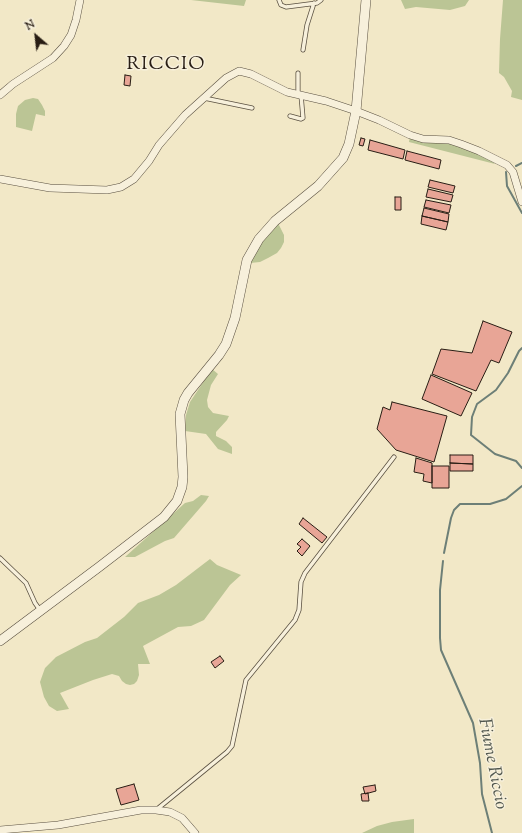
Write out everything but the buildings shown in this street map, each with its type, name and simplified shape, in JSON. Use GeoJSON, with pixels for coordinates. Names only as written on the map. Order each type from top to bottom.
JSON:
{"type":"FeatureCollection","features":[{"type":"Feature","properties":{"kind":"street"},"geometry":{"type":"LineString","coordinates":[[0,94],[53,58],[64,46],[71,35],[80,0]]}},
{"type":"Feature","properties":{"kind":"street"},"geometry":{"type":"LineString","coordinates":[[0,641],[164,517],[177,501],[182,487],[183,477],[180,414],[184,400],[188,392],[219,355],[226,344],[235,318],[247,260],[263,234],[275,221],[318,186],[343,158],[349,144],[356,111],[366,0]]}},
{"type":"Feature","properties":{"kind":"street"},"geometry":{"type":"LineString","coordinates":[[0,179],[50,188],[107,190],[121,187],[134,179],[149,161],[159,145],[185,115],[226,78],[238,71],[251,74],[287,92],[299,94],[356,111],[410,135],[423,139],[449,140],[461,144],[507,165],[516,178],[519,195],[522,202]]}},
{"type":"Feature","properties":{"kind":"street"},"geometry":{"type":"LineString","coordinates":[[0,830],[58,825],[141,810],[156,810],[170,812],[182,818],[195,833]]}},
{"type":"Feature","properties":{"kind":"lane"},"geometry":{"type":"LineString","coordinates":[[278,0],[281,5],[286,6],[314,3],[321,0]]}},
{"type":"Feature","properties":{"kind":"lane"},"geometry":{"type":"LineString","coordinates":[[303,50],[307,25],[314,3]]}},
{"type":"Feature","properties":{"kind":"lane"},"geometry":{"type":"LineString","coordinates":[[290,116],[301,119],[303,118],[299,94],[298,74]]}},
{"type":"Feature","properties":{"kind":"lane"},"geometry":{"type":"LineString","coordinates":[[204,98],[252,108]]}},
{"type":"Feature","properties":{"kind":"lane"},"geometry":{"type":"LineString","coordinates":[[156,810],[227,752],[232,746],[246,680],[295,620],[298,610],[301,582],[305,573],[394,457]]}},
{"type":"Feature","properties":{"kind":"lane"},"geometry":{"type":"LineString","coordinates":[[0,558],[26,583],[35,603],[41,611]]}},
{"type":"Feature","properties":{"kind":"green space"},"geometry":{"type":"Polygon","coordinates":[[[191,0],[246,0],[244,6],[191,0]]]}},
{"type":"Feature","properties":{"kind":"green space"},"geometry":{"type":"Polygon","coordinates":[[[401,0],[469,0],[465,6],[450,10],[416,7],[405,9],[401,0]]]}},
{"type":"Feature","properties":{"kind":"green space"},"geometry":{"type":"Polygon","coordinates":[[[503,0],[522,0],[522,100],[511,97],[512,91],[504,77],[499,73],[503,0]]]}},
{"type":"Feature","properties":{"kind":"green space"},"geometry":{"type":"Polygon","coordinates":[[[33,98],[38,99],[42,105],[45,111],[45,116],[36,114],[32,131],[16,127],[16,114],[18,106],[25,100],[33,98]]]}},
{"type":"Feature","properties":{"kind":"green space"},"geometry":{"type":"Polygon","coordinates":[[[410,136],[460,143],[490,159],[495,164],[409,142],[410,136]]]}},
{"type":"Feature","properties":{"kind":"green space"},"geometry":{"type":"Polygon","coordinates":[[[278,223],[284,235],[284,242],[281,248],[277,253],[260,262],[250,263],[260,243],[278,223]]]}},
{"type":"Feature","properties":{"kind":"green space"},"geometry":{"type":"Polygon","coordinates":[[[212,369],[218,374],[211,385],[207,400],[208,407],[213,413],[229,416],[216,432],[216,436],[226,441],[232,447],[232,454],[218,449],[206,434],[185,431],[186,415],[190,402],[212,369]]]}},
{"type":"Feature","properties":{"kind":"green space"},"geometry":{"type":"Polygon","coordinates":[[[201,495],[209,496],[174,538],[165,541],[135,557],[125,557],[185,503],[193,501],[201,495]]]}},
{"type":"Feature","properties":{"kind":"green space"},"geometry":{"type":"Polygon","coordinates":[[[210,559],[217,565],[241,575],[230,585],[204,620],[191,626],[178,627],[143,646],[150,664],[138,664],[139,675],[134,684],[126,684],[119,676],[112,674],[60,693],[69,709],[57,711],[49,706],[44,697],[40,682],[45,668],[56,657],[85,642],[97,638],[124,617],[138,603],[159,595],[176,585],[210,559]]]}},
{"type":"Feature","properties":{"kind":"green space"},"geometry":{"type":"Polygon","coordinates":[[[414,819],[414,833],[362,833],[377,826],[414,819]]]}},
{"type":"Feature","properties":{"kind":"waterway","name":"Fiume Riccio"},"geometry":{"type":"LineString","coordinates":[[516,166],[522,163]]}},
{"type":"Feature","properties":{"kind":"waterway","name":"Fiume Riccio"},"geometry":{"type":"LineString","coordinates":[[506,172],[507,186],[522,213]]}},
{"type":"Feature","properties":{"kind":"waterway","name":"Fiume Riccio"},"geometry":{"type":"LineString","coordinates":[[522,348],[508,373],[496,390],[477,404],[472,417],[471,435],[495,454],[516,461],[522,468]]}},
{"type":"Feature","properties":{"kind":"waterway","name":"Fiume Riccio"},"geometry":{"type":"LineString","coordinates":[[444,553],[451,518],[454,510],[460,504],[490,504],[506,499],[522,486]]}},
{"type":"Feature","properties":{"kind":"waterway","name":"Fiume Riccio"},"geometry":{"type":"LineString","coordinates":[[443,561],[440,590],[441,650],[473,723],[480,763],[482,794],[492,833]]}},
{"type":"Feature","properties":{"kind":"district","name":"RICCIO"},"geometry":{"type":"Point","coordinates":[166,66]}}]}
